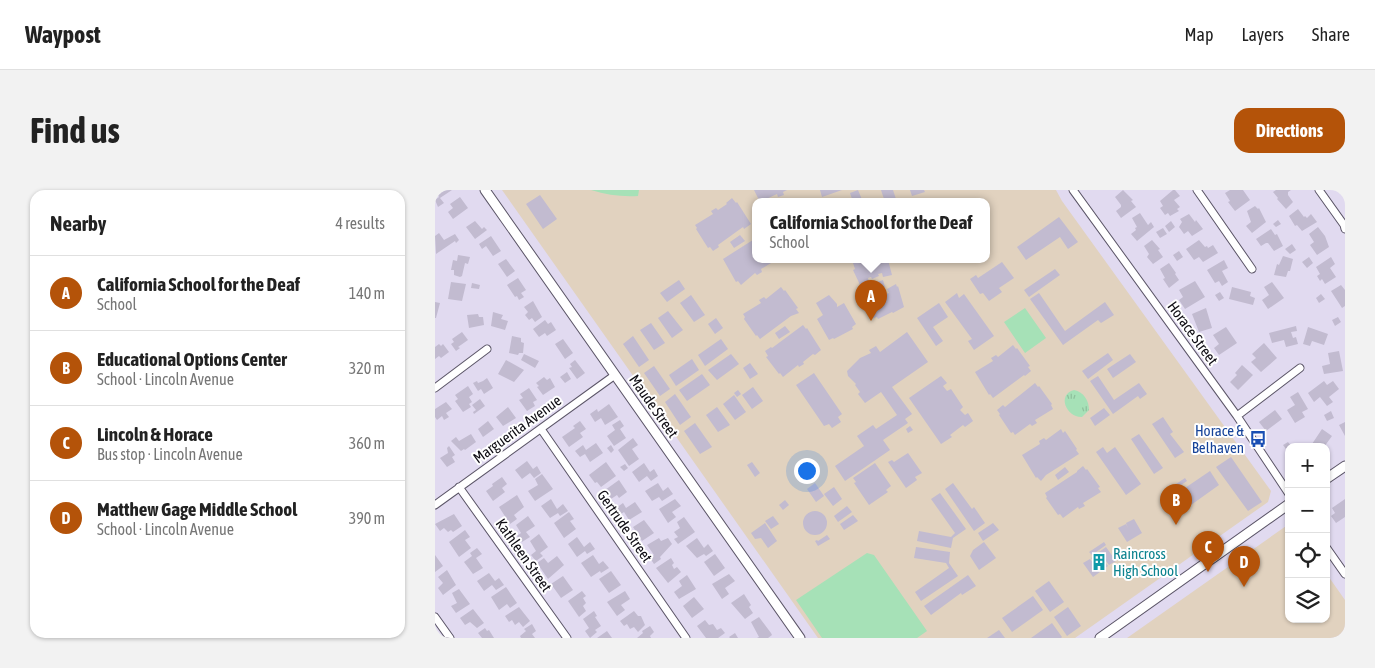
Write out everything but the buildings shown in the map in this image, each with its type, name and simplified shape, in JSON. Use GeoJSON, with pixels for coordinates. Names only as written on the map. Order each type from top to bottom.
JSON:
{"type":"FeatureCollection","features":[{"type":"Feature","properties":{"kind":"street","name":"Maude Street"},"geometry":{"type":"LineString","coordinates":[[485,190],[801,638]]}},
{"type":"Feature","properties":{"kind":"street","name":"Horace Street"},"geometry":{"type":"LineString","coordinates":[[1073,190],[1237,416],[1285,488]]}},
{"type":"Feature","properties":{"kind":"street"},"geometry":{"type":"LineString","coordinates":[[1197,190],[1252,269]]}},
{"type":"Feature","properties":{"kind":"street"},"geometry":{"type":"LineString","coordinates":[[1319,190],[1345,226]]}},
{"type":"Feature","properties":{"kind":"street"},"geometry":{"type":"LineString","coordinates":[[435,388],[487,349]]}},
{"type":"Feature","properties":{"kind":"street"},"geometry":{"type":"LineString","coordinates":[[1237,416],[1300,368]]}},
{"type":"Feature","properties":{"kind":"street","name":"Marguerita Avenue"},"geometry":{"type":"LineString","coordinates":[[435,505],[615,375]]}},
{"type":"Feature","properties":{"kind":"street","name":"Gertrude Street"},"geometry":{"type":"LineString","coordinates":[[541,429],[686,638]]}},
{"type":"Feature","properties":{"kind":"street"},"geometry":{"type":"LineString","coordinates":[[1330,476],[1345,466]]}},
{"type":"Feature","properties":{"kind":"street","name":"Kathleen Street"},"geometry":{"type":"LineString","coordinates":[[459,487],[567,638]]}},
{"type":"Feature","properties":{"kind":"street"},"geometry":{"type":"LineString","coordinates":[[1100,638],[1285,507]]}},
{"type":"Feature","properties":{"kind":"street"},"geometry":{"type":"LineString","coordinates":[[1330,553],[1345,574]]}},
{"type":"Feature","properties":{"kind":"street"},"geometry":{"type":"LineString","coordinates":[[435,616],[450,638]]}},
{"type":"Feature","properties":{"kind":"shaded area"},"geometry":{"type":"Polygon","coordinates":[[[502,190],[1056,190],[1062,201],[1271,491],[1268,502],[1075,638],[818,638],[502,190]]]}},
{"type":"Feature","properties":{"kind":"shaded area"},"geometry":{"type":"Polygon","coordinates":[[[1285,527],[1285,623],[1330,623],[1330,579],[1345,600],[1345,638],[1127,638],[1285,527]]]}},
{"type":"Feature","properties":{"kind":"green space"},"geometry":{"type":"Polygon","coordinates":[[[591,190],[639,190],[638,196],[632,196],[591,190]]]}},
{"type":"Feature","properties":{"kind":"green space"},"geometry":{"type":"Polygon","coordinates":[[[1025,308],[1046,338],[1025,353],[1004,322],[1025,308]]]}},
{"type":"Feature","properties":{"kind":"green space"},"geometry":{"type":"Polygon","coordinates":[[[1074,390],[1083,395],[1088,403],[1089,410],[1082,417],[1072,414],[1066,406],[1066,396],[1074,390]]]}},
{"type":"Feature","properties":{"kind":"green space"},"geometry":{"type":"Polygon","coordinates":[[[867,553],[874,555],[927,631],[917,638],[822,638],[796,600],[867,553]]]}},
{"type":"Feature","properties":{"kind":"place","name":"California School for the Deaf"},"geometry":{"type":"Point","coordinates":[871,321]}},
{"type":"Feature","properties":{"kind":"place","name":"Horace & Belhaven"},"geometry":{"type":"Point","coordinates":[1258,439]}},
{"type":"Feature","properties":{"kind":"place","name":"Educational Options Center"},"geometry":{"type":"Point","coordinates":[1176,525]}},
{"type":"Feature","properties":{"kind":"place","name":"Raincross High School"},"geometry":{"type":"Point","coordinates":[1099,562]}},
{"type":"Feature","properties":{"kind":"place","name":"Lincoln & Horace"},"geometry":{"type":"Point","coordinates":[1208,572]}},
{"type":"Feature","properties":{"kind":"place","name":"Matthew Gage Middle School"},"geometry":{"type":"Point","coordinates":[1244,587]}}]}
